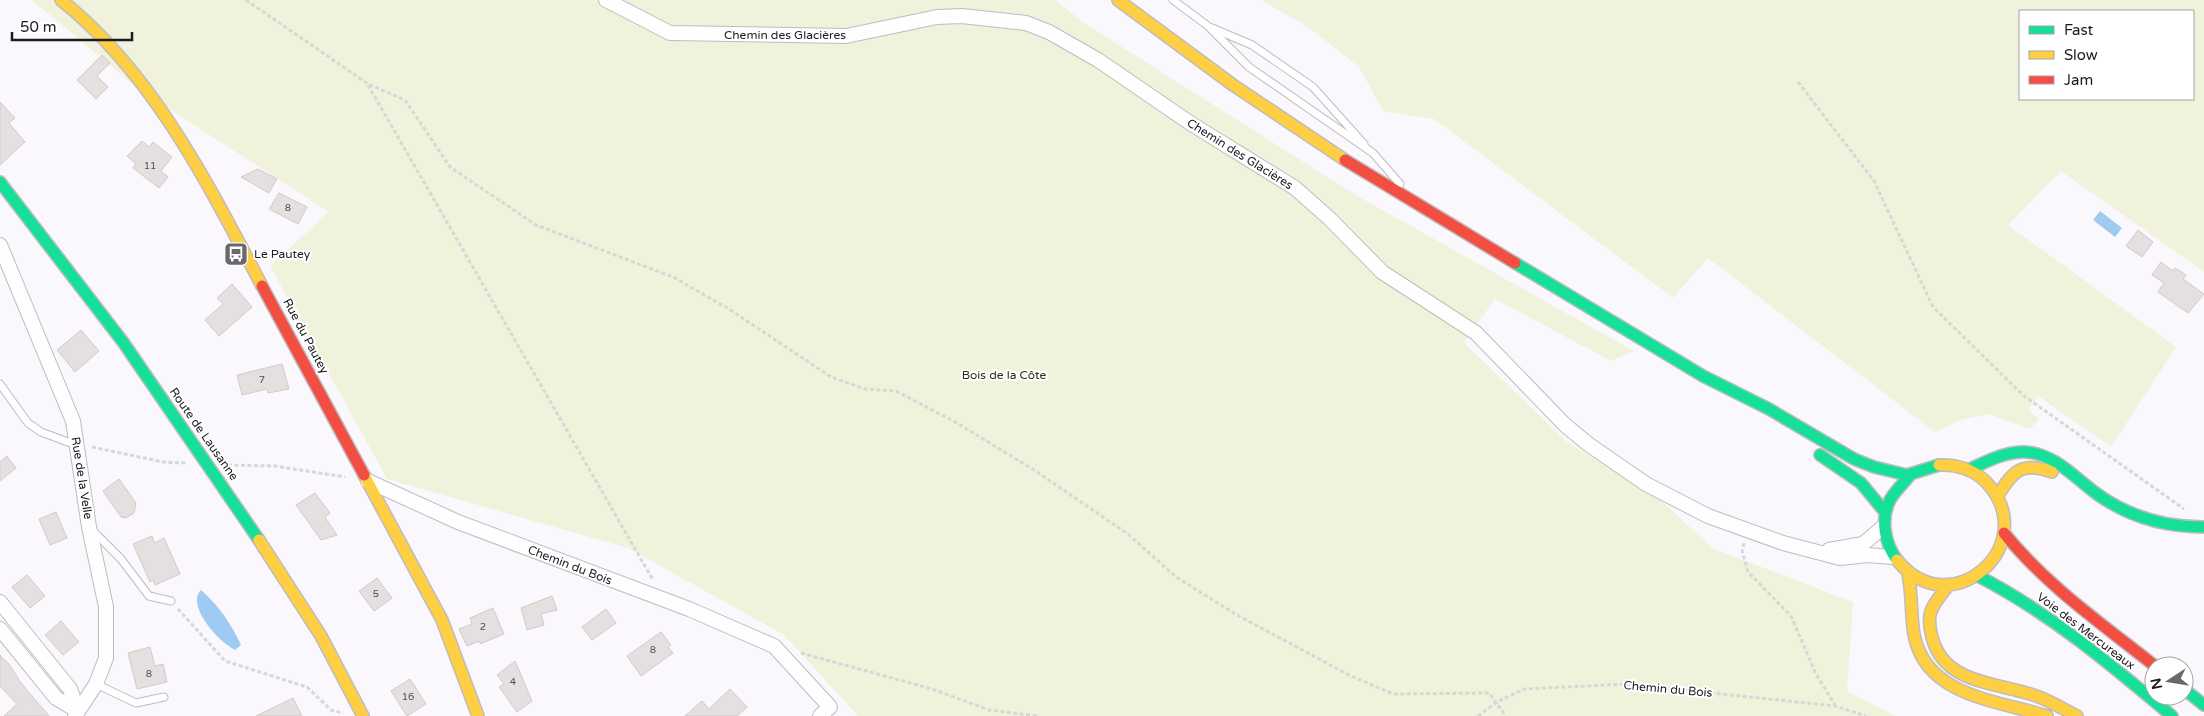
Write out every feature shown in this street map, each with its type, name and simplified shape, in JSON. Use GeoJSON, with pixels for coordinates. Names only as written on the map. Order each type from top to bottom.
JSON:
{"type":"FeatureCollection","features":[{"type":"Feature","properties":{"kind":"main road","name":"Rue du Pautey"},"geometry":{"type":"LineString","coordinates":[[61,0],[85,20],[127,64],[173,128],[239,242],[442,620],[478,716]]}},
{"type":"Feature","properties":{"kind":"main road"},"geometry":{"type":"LineString","coordinates":[[1118,0],[1276,115],[1420,207],[1704,376],[1749,397],[1856,460],[1871,467],[1910,475]]}},
{"type":"Feature","properties":{"kind":"main road","name":"Route de Lausanne"},"geometry":{"type":"LineString","coordinates":[[0,182],[56,253],[208,464],[307,614],[350,684],[363,716]]}},
{"type":"Feature","properties":{"kind":"main road"},"geometry":{"type":"LineString","coordinates":[[1704,376],[1743,406],[1775,426]]}},
{"type":"Feature","properties":{"kind":"main road"},"geometry":{"type":"LineString","coordinates":[[1807,447],[1861,483],[1885,512]]}},
{"type":"Feature","properties":{"kind":"main road"},"geometry":{"type":"LineString","coordinates":[[1968,470],[2014,453],[2039,454],[2055,460],[2086,487],[2120,509],[2144,520],[2184,528],[2204,527]]}},
{"type":"Feature","properties":{"kind":"main road"},"geometry":{"type":"LineString","coordinates":[[1938,465],[1953,465],[1968,470],[1990,485],[1998,497],[2004,521],[2004,533],[2000,550],[1978,576],[1964,583],[1948,586],[1934,585],[1908,574],[1893,557],[1886,542],[1885,512],[1894,491],[1910,475],[1924,468],[1938,465]]}},
{"type":"Feature","properties":{"kind":"main road"},"geometry":{"type":"LineString","coordinates":[[1998,497],[2010,476],[2018,469],[2027,466],[2039,467],[2086,487]]}},
{"type":"Feature","properties":{"kind":"main road","name":"Voie des Mercureaux"},"geometry":{"type":"LineString","coordinates":[[2004,533],[2026,561],[2062,593],[2144,657]]}},
{"type":"Feature","properties":{"kind":"main road"},"geometry":{"type":"LineString","coordinates":[[1908,574],[1914,603],[1913,620],[1916,644],[1925,662],[1936,675],[1963,693],[2047,716]]}},
{"type":"Feature","properties":{"kind":"main road","name":"Voie des Mercureaux"},"geometry":{"type":"LineString","coordinates":[[1978,576],[1996,584],[2042,614],[2172,716]]}},
{"type":"Feature","properties":{"kind":"main road"},"geometry":{"type":"LineString","coordinates":[[1948,586],[1931,607],[1928,622],[1934,647],[1950,668],[1967,678],[2039,697],[2077,716]]}},
{"type":"Feature","properties":{"kind":"main road"},"geometry":{"type":"LineString","coordinates":[[2194,698],[2204,706]]}},
{"type":"Feature","properties":{"kind":"street","name":"Chemin des Glacières"},"geometry":{"type":"LineString","coordinates":[[606,0],[670,33],[846,36],[937,17],[962,16],[1026,23],[1049,32],[1098,60],[1190,123],[1294,188],[1330,219],[1382,272],[1476,333],[1554,415],[1619,466],[1646,484],[1708,516],[1782,543],[1819,551],[1840,558],[1868,555],[1893,557]]}},
{"type":"Feature","properties":{"kind":"street","name":"Rue de la Velle"},"geometry":{"type":"LineString","coordinates":[[0,245],[73,421],[89,527],[106,607],[106,658],[96,684],[76,713]]}},
{"type":"Feature","properties":{"kind":"street","name":"Chemin du Bois"},"geometry":{"type":"LineString","coordinates":[[368,481],[458,522],[665,600],[774,646],[829,713]]}},
{"type":"Feature","properties":{"kind":"street","name":"Chemin des Glacières"},"geometry":{"type":"LineString","coordinates":[[1819,551],[1857,546],[1884,527]]}},
{"type":"Feature","properties":{"kind":"street"},"geometry":{"type":"LineString","coordinates":[[0,602],[70,689],[76,713]]}},
{"type":"Feature","properties":{"kind":"street"},"geometry":{"type":"LineString","coordinates":[[0,629],[56,698],[76,713]]}},
{"type":"Feature","properties":{"kind":"lane"},"geometry":{"type":"LineString","coordinates":[[1173,0],[1208,26],[1249,67],[1373,153]]}},
{"type":"Feature","properties":{"kind":"lane"},"geometry":{"type":"LineString","coordinates":[[1208,26],[1252,45],[1313,87],[1420,207]]}},
{"type":"Feature","properties":{"kind":"lane"},"geometry":{"type":"LineString","coordinates":[[0,384],[28,423],[41,432],[76,444]]}},
{"type":"Feature","properties":{"kind":"lane"},"geometry":{"type":"LineString","coordinates":[[89,527],[121,559],[149,596],[170,601]]}},
{"type":"Feature","properties":{"kind":"lane"},"geometry":{"type":"LineString","coordinates":[[96,684],[136,702],[164,697]]}},
{"type":"Feature","properties":{"kind":"path"},"geometry":{"type":"LineString","coordinates":[[246,0],[368,84],[405,100],[450,166],[536,225],[673,277],[729,309],[831,377],[865,389],[896,391],[957,423],[1034,470],[1128,534],[1176,577],[1237,614],[1349,675],[1393,694],[1489,693],[1506,716]]}},
{"type":"Feature","properties":{"kind":"path"},"geometry":{"type":"LineString","coordinates":[[1798,82],[1874,181],[1933,308],[2024,396],[2190,514]]}},
{"type":"Feature","properties":{"kind":"path"},"geometry":{"type":"LineString","coordinates":[[368,84],[665,600]]}},
{"type":"Feature","properties":{"kind":"path"},"geometry":{"type":"LineString","coordinates":[[1748,532],[1742,551],[1743,562],[1748,572],[1791,616],[1816,674],[1835,706]]}},
{"type":"Feature","properties":{"kind":"path"},"geometry":{"type":"LineString","coordinates":[[170,601],[226,660],[307,687],[332,710],[348,714]]}},
{"type":"Feature","properties":{"kind":"path"},"geometry":{"type":"LineString","coordinates":[[774,646],[932,689],[989,710],[1038,716]]}},
{"type":"Feature","properties":{"kind":"path","name":"Chemin du Bois"},"geometry":{"type":"LineString","coordinates":[[1478,716],[1497,702],[1524,689],[1626,684],[1835,706],[1866,716]]}},
{"type":"Feature","properties":{"kind":"green space","name":"Bois de la Côte"},"geometry":{"type":"Polygon","coordinates":[[[32,0],[1056,0],[1081,21],[1359,197],[1634,351],[1611,361],[1495,299],[1464,343],[1566,441],[1662,501],[1712,548],[1853,602],[1847,691],[1895,716],[858,716],[784,635],[628,548],[387,479],[270,266],[329,212],[140,90],[32,0]]]}},
{"type":"Feature","properties":{"kind":"green space"},"geometry":{"type":"Polygon","coordinates":[[[1261,0],[2204,0],[2204,272],[2061,171],[2008,225],[2176,347],[2111,447],[2038,396],[2028,409],[2039,419],[2030,429],[1988,414],[1961,420],[1935,432],[1708,258],[1673,298],[1434,119],[1383,111],[1359,67],[1308,27],[1261,0]]]}},
{"type":"Feature","properties":{"kind":"water"},"geometry":{"type":"Polygon","coordinates":[[[2100,211],[2122,228],[2115,237],[2093,220],[2100,211]]]}},
{"type":"Feature","properties":{"kind":"water"},"geometry":{"type":"Polygon","coordinates":[[[201,590],[224,615],[233,629],[241,645],[235,650],[221,640],[206,623],[197,605],[197,597],[201,590]]]}},
{"type":"Feature","properties":{"kind":"building"},"geometry":{"type":"Polygon","coordinates":[[[102,55],[110,63],[97,76],[108,87],[96,99],[77,80],[102,55]]]}},
{"type":"Feature","properties":{"kind":"building"},"geometry":{"type":"Polygon","coordinates":[[[0,102],[15,118],[9,123],[25,142],[0,165],[0,102]]]}},
{"type":"Feature","properties":{"kind":"building"},"geometry":{"type":"Polygon","coordinates":[[[142,141],[149,147],[153,142],[172,157],[161,171],[168,177],[159,188],[133,168],[136,164],[127,156],[142,141]]]}},
{"type":"Feature","properties":{"kind":"building"},"geometry":{"type":"Polygon","coordinates":[[[258,169],[277,179],[269,193],[241,177],[258,169]]]}},
{"type":"Feature","properties":{"kind":"building"},"geometry":{"type":"Polygon","coordinates":[[[279,193],[307,207],[298,224],[269,209],[279,193]]]}},
{"type":"Feature","properties":{"kind":"building"},"geometry":{"type":"Polygon","coordinates":[[[2138,230],[2153,242],[2142,257],[2126,246],[2138,230]]]}},
{"type":"Feature","properties":{"kind":"building"},"geometry":{"type":"Polygon","coordinates":[[[2161,262],[2173,271],[2175,268],[2186,275],[2183,279],[2204,294],[2188,313],[2158,292],[2164,283],[2152,275],[2161,262]]]}},
{"type":"Feature","properties":{"kind":"building"},"geometry":{"type":"Polygon","coordinates":[[[232,284],[252,307],[219,336],[205,320],[223,304],[217,298],[232,284]]]}},
{"type":"Feature","properties":{"kind":"building"},"geometry":{"type":"Polygon","coordinates":[[[81,330],[99,351],[75,372],[57,350],[81,330]]]}},
{"type":"Feature","properties":{"kind":"building"},"geometry":{"type":"Polygon","coordinates":[[[282,364],[289,389],[268,393],[267,389],[242,395],[237,375],[282,364]]]}},
{"type":"Feature","properties":{"kind":"building"},"geometry":{"type":"Polygon","coordinates":[[[7,456],[16,468],[0,481],[0,462],[7,456]]]}},
{"type":"Feature","properties":{"kind":"building"},"geometry":{"type":"Polygon","coordinates":[[[119,479],[136,503],[134,513],[126,518],[121,517],[103,491],[119,479]]]}},
{"type":"Feature","properties":{"kind":"building"},"geometry":{"type":"Polygon","coordinates":[[[315,493],[330,513],[325,517],[337,535],[321,540],[296,505],[315,493]]]}},
{"type":"Feature","properties":{"kind":"building"},"geometry":{"type":"Polygon","coordinates":[[[56,512],[67,538],[50,545],[39,519],[56,512]]]}},
{"type":"Feature","properties":{"kind":"building"},"geometry":{"type":"Polygon","coordinates":[[[152,536],[155,543],[164,538],[180,574],[155,585],[153,580],[150,582],[133,544],[152,536]]]}},
{"type":"Feature","properties":{"kind":"building"},"geometry":{"type":"Polygon","coordinates":[[[27,575],[45,596],[30,608],[12,587],[27,575]]]}},
{"type":"Feature","properties":{"kind":"building"},"geometry":{"type":"Polygon","coordinates":[[[377,578],[392,598],[374,611],[359,591],[377,578]]]}},
{"type":"Feature","properties":{"kind":"building"},"geometry":{"type":"Polygon","coordinates":[[[552,596],[557,610],[541,614],[544,625],[527,630],[521,608],[552,596]]]}},
{"type":"Feature","properties":{"kind":"building"},"geometry":{"type":"Polygon","coordinates":[[[493,608],[504,634],[480,644],[480,641],[467,646],[459,629],[472,624],[470,618],[493,608]]]}},
{"type":"Feature","properties":{"kind":"building"},"geometry":{"type":"Polygon","coordinates":[[[606,609],[616,623],[592,640],[582,627],[606,609]]]}},
{"type":"Feature","properties":{"kind":"building"},"geometry":{"type":"Polygon","coordinates":[[[61,621],[79,642],[63,655],[45,635],[61,621]]]}},
{"type":"Feature","properties":{"kind":"building"},"geometry":{"type":"Polygon","coordinates":[[[661,632],[671,645],[668,647],[673,653],[641,676],[627,656],[661,632]]]}},
{"type":"Feature","properties":{"kind":"building"},"geometry":{"type":"Polygon","coordinates":[[[150,647],[155,666],[163,664],[167,682],[137,689],[128,653],[150,647]]]}},
{"type":"Feature","properties":{"kind":"building"},"geometry":{"type":"Polygon","coordinates":[[[0,655],[49,716],[4,716],[17,704],[0,686],[0,655]]]}},
{"type":"Feature","properties":{"kind":"building"},"geometry":{"type":"Polygon","coordinates":[[[515,661],[532,701],[517,712],[499,687],[504,684],[497,675],[515,661]]]}},
{"type":"Feature","properties":{"kind":"building"},"geometry":{"type":"Polygon","coordinates":[[[410,679],[426,704],[407,716],[391,691],[410,679]]]}},
{"type":"Feature","properties":{"kind":"building"},"geometry":{"type":"Polygon","coordinates":[[[730,689],[747,707],[737,716],[685,716],[702,701],[709,709],[730,689]]]}},
{"type":"Feature","properties":{"kind":"building"},"geometry":{"type":"Polygon","coordinates":[[[293,698],[302,716],[256,716],[293,698]]]}},
{"type":"Feature","properties":{"kind":"traffic: fast"},"geometry":{"type":"LineString","coordinates":[[0,182],[123,342],[259,540]]}},
{"type":"Feature","properties":{"kind":"traffic: fast"},"geometry":{"type":"LineString","coordinates":[[1515,263],[1703,376],[1769,409],[1854,459],[1874,467],[1907,475],[1939,465]]}},
{"type":"Feature","properties":{"kind":"traffic: fast"},"geometry":{"type":"LineString","coordinates":[[1968,470],[2011,453],[2026,452],[2036,454],[2055,462],[2109,502],[2135,515],[2161,523],[2204,527]]}},
{"type":"Feature","properties":{"kind":"traffic: fast"},"geometry":{"type":"LineString","coordinates":[[1820,455],[1861,483],[1885,512]]}},
{"type":"Feature","properties":{"kind":"traffic: fast"},"geometry":{"type":"LineString","coordinates":[[1897,560],[1889,547],[1885,531],[1885,515],[1890,500],[1910,475]]}},
{"type":"Feature","properties":{"kind":"traffic: fast"},"geometry":{"type":"LineString","coordinates":[[1978,576],[2030,606],[2079,640],[2172,716]]}},
{"type":"Feature","properties":{"kind":"traffic: fast"},"geometry":{"type":"LineString","coordinates":[[2194,697],[2204,705]]}},
{"type":"Feature","properties":{"kind":"traffic: slow"},"geometry":{"type":"LineString","coordinates":[[61,0],[94,29],[124,61],[151,96],[199,170],[262,286]]}},
{"type":"Feature","properties":{"kind":"traffic: slow"},"geometry":{"type":"LineString","coordinates":[[1118,0],[1233,85],[1345,160]]}},
{"type":"Feature","properties":{"kind":"traffic: slow"},"geometry":{"type":"LineString","coordinates":[[1897,560],[1919,578],[1942,585],[1964,581],[1983,570],[1997,552],[2004,530],[2001,507],[1987,483],[1982,478],[1965,469],[1939,465]]}},
{"type":"Feature","properties":{"kind":"traffic: slow"},"geometry":{"type":"LineString","coordinates":[[1997,497],[2013,475],[2025,468],[2052,472]]}},
{"type":"Feature","properties":{"kind":"traffic: slow"},"geometry":{"type":"LineString","coordinates":[[364,475],[442,620],[478,716]]}},
{"type":"Feature","properties":{"kind":"traffic: slow"},"geometry":{"type":"LineString","coordinates":[[259,540],[321,636],[363,716]]}},
{"type":"Feature","properties":{"kind":"traffic: slow"},"geometry":{"type":"LineString","coordinates":[[1908,574],[1915,639],[1923,658],[1935,673],[1951,685],[1969,694],[2047,716]]}},
{"type":"Feature","properties":{"kind":"traffic: slow"},"geometry":{"type":"LineString","coordinates":[[1948,586],[1934,604],[1929,621],[1938,653],[1948,665],[1961,674],[1976,680],[2039,697],[2077,716]]}},
{"type":"Feature","properties":{"kind":"traffic: jam"},"geometry":{"type":"LineString","coordinates":[[1345,160],[1515,263]]}},
{"type":"Feature","properties":{"kind":"traffic: jam"},"geometry":{"type":"LineString","coordinates":[[262,286],[364,475]]}},
{"type":"Feature","properties":{"kind":"traffic: jam"},"geometry":{"type":"LineString","coordinates":[[2004,533],[2038,570],[2057,587],[2144,657]]}},
{"type":"Feature","properties":{"kind":"place","name":"Le Pautey"},"geometry":{"type":"Point","coordinates":[236,254]}}]}
